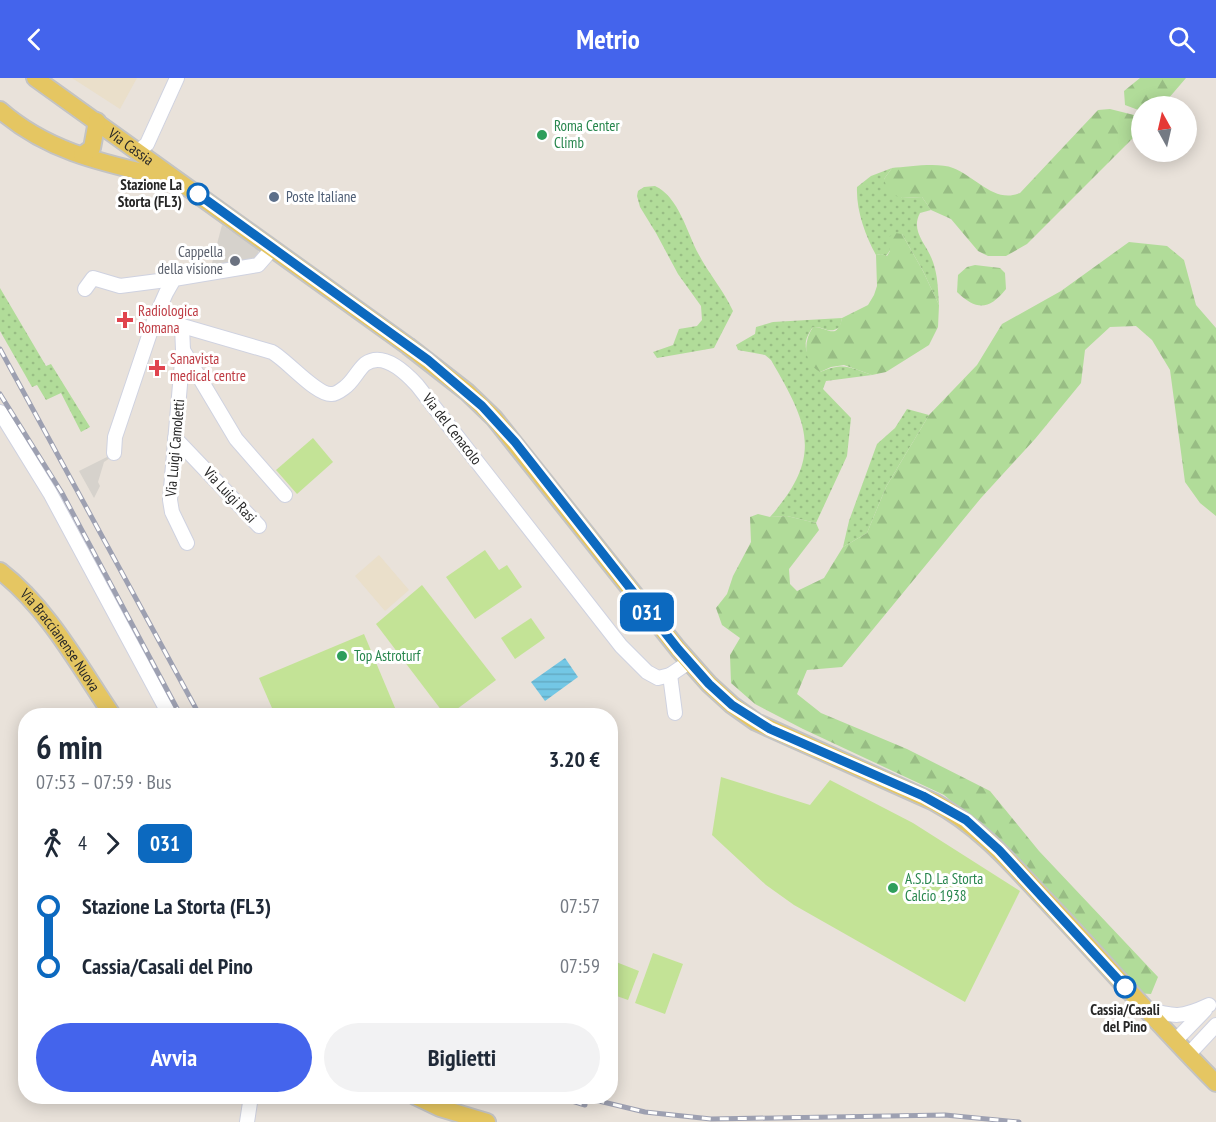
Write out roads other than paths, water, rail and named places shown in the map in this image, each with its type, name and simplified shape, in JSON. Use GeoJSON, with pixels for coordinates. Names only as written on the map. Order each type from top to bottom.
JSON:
{"type":"FeatureCollection","features":[{"type":"Feature","properties":{"kind":"main road","name":"Via Cassia"},"geometry":{"type":"LineString","coordinates":[[35,78],[428,360],[482,406],[515,442],[689,662],[709,684],[732,705],[756,722],[927,798],[966,820],[999,850],[1216,1083]]}},
{"type":"Feature","properties":{"kind":"main road"},"geometry":{"type":"LineString","coordinates":[[0,110],[24,130],[58,148],[102,162],[180,180]]}},
{"type":"Feature","properties":{"kind":"main road"},"geometry":{"type":"LineString","coordinates":[[82,155],[92,148],[97,121]]}},
{"type":"Feature","properties":{"kind":"main road"},"geometry":{"type":"LineString","coordinates":[[82,155],[105,154],[132,146]]}},
{"type":"Feature","properties":{"kind":"main road"},"geometry":{"type":"LineString","coordinates":[[119,166],[126,165],[132,146]]}},
{"type":"Feature","properties":{"kind":"main road","name":"Via Braccianense Nuova"},"geometry":{"type":"LineString","coordinates":[[0,572],[21,589],[40,611],[107,708]]}},
{"type":"Feature","properties":{"kind":"main road"},"geometry":{"type":"LineString","coordinates":[[432,1104],[486,1122]]}},
{"type":"Feature","properties":{"kind":"street"},"geometry":{"type":"LineString","coordinates":[[132,146],[147,144],[177,78]]}},
{"type":"Feature","properties":{"kind":"street"},"geometry":{"type":"LineString","coordinates":[[85,289],[93,278],[120,286],[258,265],[273,248]]}},
{"type":"Feature","properties":{"kind":"street"},"geometry":{"type":"LineString","coordinates":[[114,453],[115,437],[155,318],[165,293],[174,279]]}},
{"type":"Feature","properties":{"kind":"street","name":"Via del Cenacolo"},"geometry":{"type":"LineString","coordinates":[[155,318],[272,352],[323,393],[333,395],[347,386],[366,364],[371,362],[386,362],[402,370],[417,385],[621,646],[653,676],[664,678],[670,675]]}},
{"type":"Feature","properties":{"kind":"street","name":"Via Luigi Camoletti"},"geometry":{"type":"LineString","coordinates":[[182,326],[183,350],[170,500],[172,512],[187,543]]}},
{"type":"Feature","properties":{"kind":"street"},"geometry":{"type":"LineString","coordinates":[[183,350],[236,440],[285,495]]}},
{"type":"Feature","properties":{"kind":"street"},"geometry":{"type":"LineString","coordinates":[[0,412],[50,493],[166,708]]}},
{"type":"Feature","properties":{"kind":"street","name":"Via Luigi Rasi"},"geometry":{"type":"LineString","coordinates":[[175,438],[259,526]]}},
{"type":"Feature","properties":{"kind":"street"},"geometry":{"type":"LineString","coordinates":[[675,713],[670,675],[689,662]]}},
{"type":"Feature","properties":{"kind":"street"},"geometry":{"type":"LineString","coordinates":[[1146,1009],[1177,1016],[1213,1003]]}},
{"type":"Feature","properties":{"kind":"street"},"geometry":{"type":"LineString","coordinates":[[1175,1041],[1213,1003]]}},
{"type":"Feature","properties":{"kind":"street"},"geometry":{"type":"LineString","coordinates":[[1188,1055],[1216,1025]]}},
{"type":"Feature","properties":{"kind":"street"},"geometry":{"type":"LineString","coordinates":[[247,1122],[250,1104]]}},
{"type":"Feature","properties":{"kind":"water"},"geometry":{"type":"Polygon","coordinates":[[[565,658],[578,677],[545,701],[531,682],[565,658]]]}},
{"type":"Feature","properties":{"kind":"railway"},"geometry":{"type":"LineString","coordinates":[[0,349],[196,708]]}},
{"type":"Feature","properties":{"kind":"railway"},"geometry":{"type":"LineString","coordinates":[[0,394],[62,493],[177,708]]}},
{"type":"Feature","properties":{"kind":"railway"},"geometry":{"type":"LineString","coordinates":[[612,1104],[645,1112],[711,1119],[945,1115],[1019,1122]]}},
{"type":"Feature","properties":{"kind":"place","name":"Roma Center Climb"},"geometry":{"type":"Point","coordinates":[542,135]}},
{"type":"Feature","properties":{"kind":"place","name":"Stazione La Storta (FL3)"},"geometry":{"type":"Point","coordinates":[198,194]}},
{"type":"Feature","properties":{"kind":"place","name":"Poste Italiane"},"geometry":{"type":"Point","coordinates":[274,197]}},
{"type":"Feature","properties":{"kind":"place","name":"Cappella della visione"},"geometry":{"type":"Point","coordinates":[235,261]}},
{"type":"Feature","properties":{"kind":"place","name":"Radiologica Romana"},"geometry":{"type":"Point","coordinates":[125,320]}},
{"type":"Feature","properties":{"kind":"place","name":"Sanavista medical centre"},"geometry":{"type":"Point","coordinates":[157,368]}},
{"type":"Feature","properties":{"kind":"place","name":"Top Astroturf"},"geometry":{"type":"Point","coordinates":[342,656]}},
{"type":"Feature","properties":{"kind":"place","name":"A.S.D. La Storta Calcio 1938"},"geometry":{"type":"Point","coordinates":[893,888]}},
{"type":"Feature","properties":{"kind":"place","name":"Cassia/Casali del Pino"},"geometry":{"type":"Point","coordinates":[1125,987]}}]}
